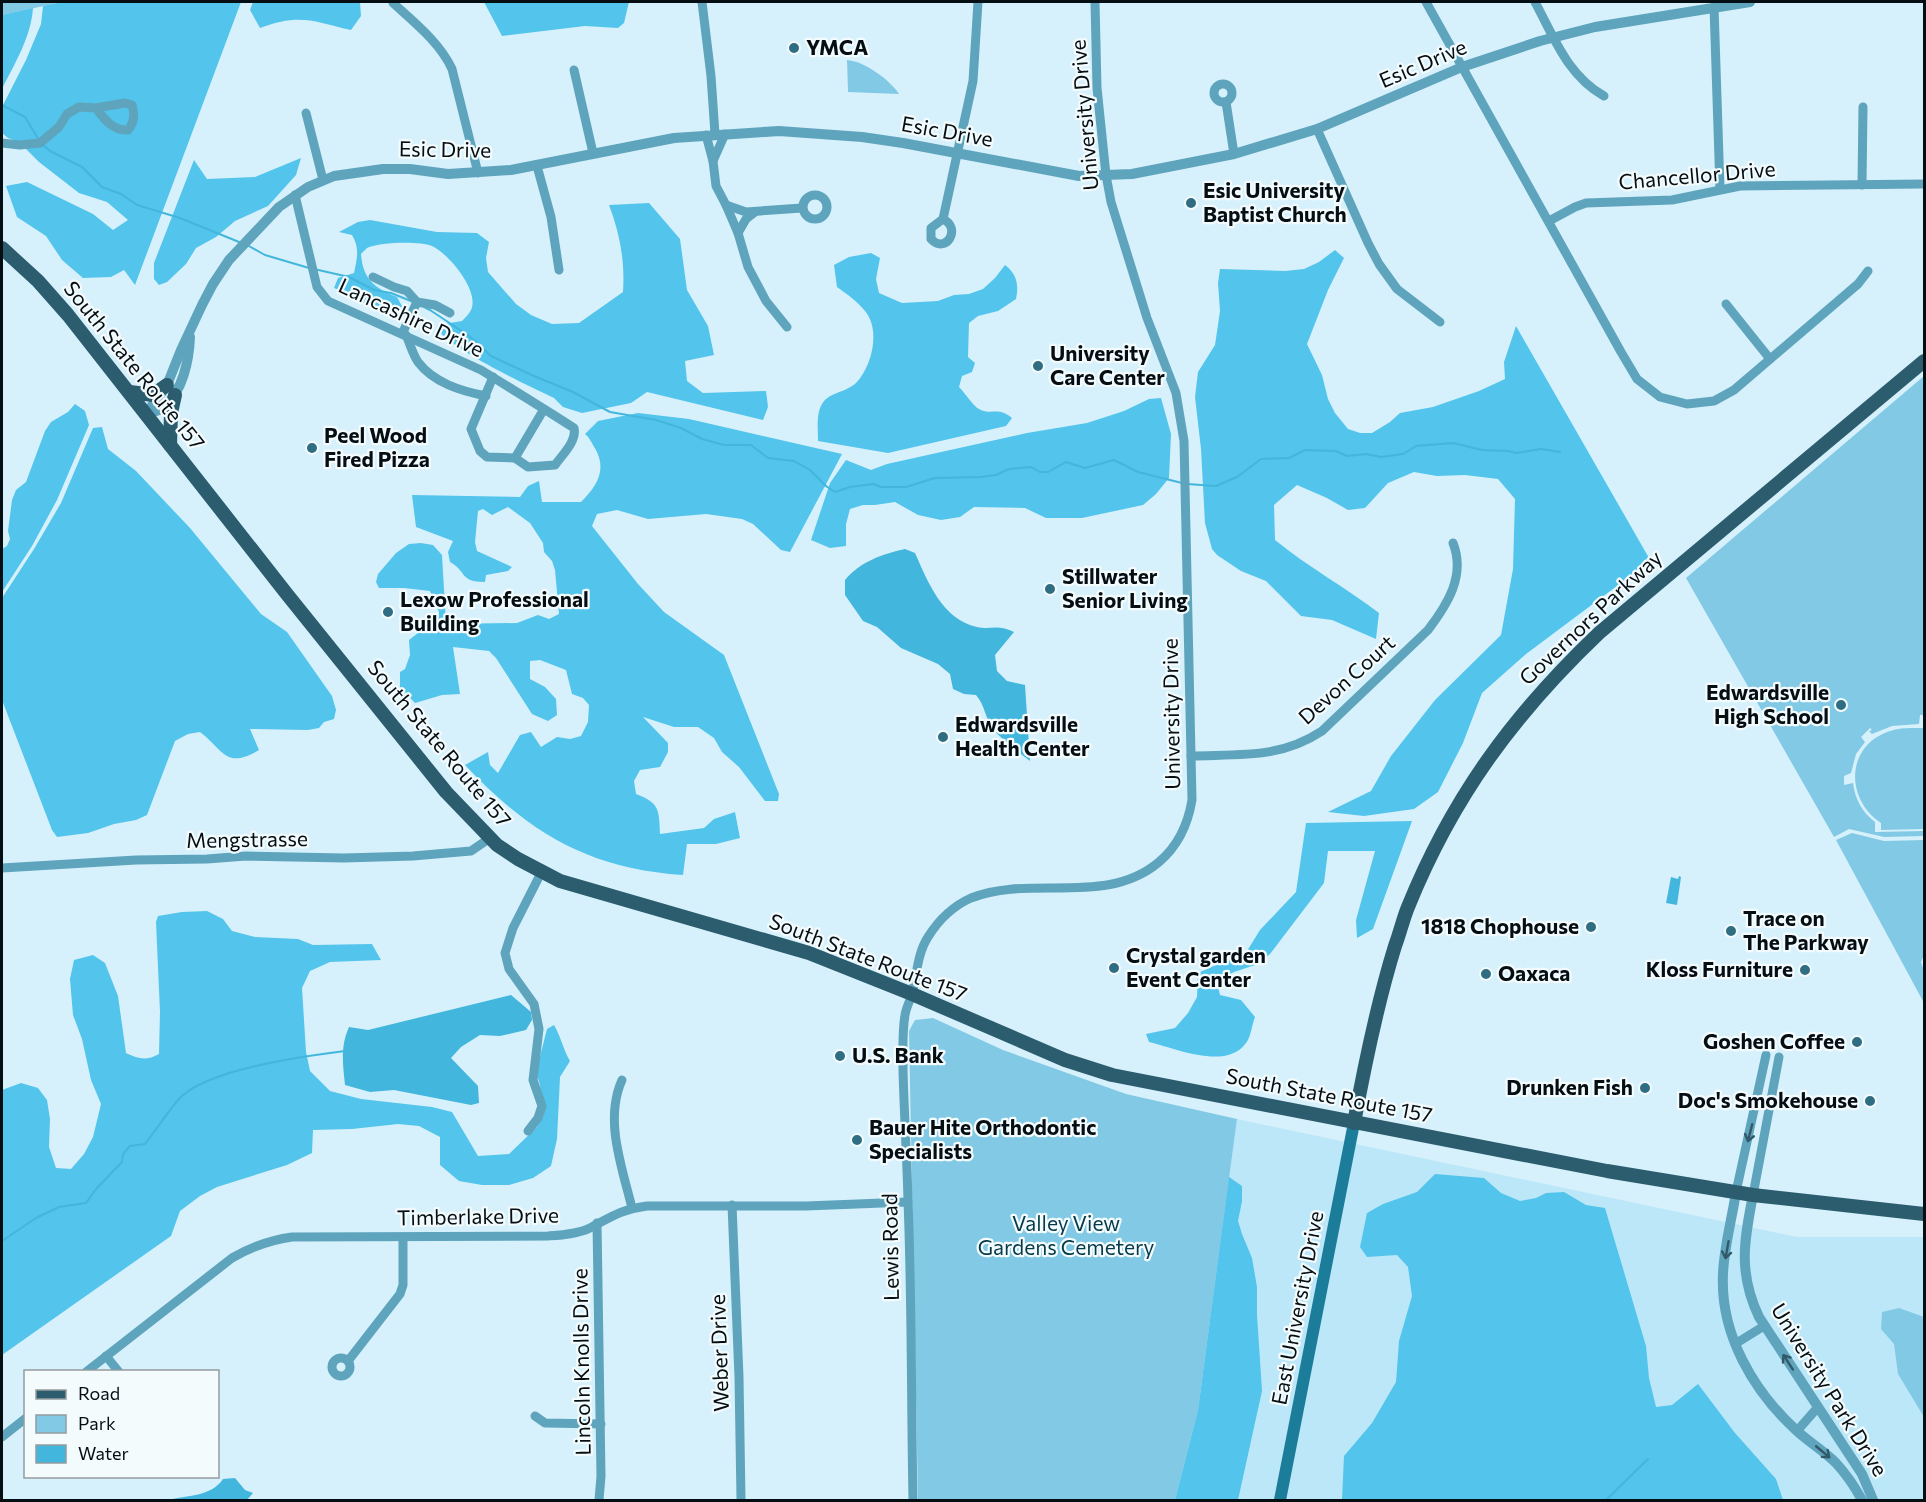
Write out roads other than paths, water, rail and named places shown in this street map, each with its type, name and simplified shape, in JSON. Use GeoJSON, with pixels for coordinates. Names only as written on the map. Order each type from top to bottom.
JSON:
{"type":"FeatureCollection","features":[{"type":"Feature","properties":{"kind":"main road","name":"South State Route 157"},"geometry":{"type":"LineString","coordinates":[[2,248],[53,296],[286,593],[447,792],[490,838],[518,859],[560,881],[809,953],[912,994],[1065,1060],[1112,1075],[1607,1171],[1753,1195],[1924,1214]]}},
{"type":"Feature","properties":{"kind":"main road","name":"Governors Parkway"},"geometry":{"type":"LineString","coordinates":[[1354,1123],[1378,1007],[1407,908],[1454,810],[1493,750],[1524,710],[1561,669],[1599,633],[1924,361]]}},
{"type":"Feature","properties":{"kind":"main road"},"geometry":{"type":"LineString","coordinates":[[130,392],[153,394],[171,390],[170,445]]}},
{"type":"Feature","properties":{"kind":"main road","name":"East University Drive"},"geometry":{"type":"LineString","coordinates":[[1280,1500],[1354,1123]]}},
{"type":"Feature","properties":{"kind":"street"},"geometry":{"type":"LineString","coordinates":[[702,2],[716,134],[713,161],[716,186],[738,233],[755,284],[787,327]]}},
{"type":"Feature","properties":{"kind":"street"},"geometry":{"type":"LineString","coordinates":[[943,219],[973,81],[978,2]]}},
{"type":"Feature","properties":{"kind":"street","name":"University Drive"},"geometry":{"type":"LineString","coordinates":[[912,994],[915,974],[926,940],[954,907],[971,898],[991,892],[1117,885],[1136,878],[1160,861],[1176,843],[1186,825],[1192,800],[1185,478],[1180,416],[1176,393],[1147,318],[1111,202],[1097,88],[1095,2]]}},
{"type":"Feature","properties":{"kind":"street"},"geometry":{"type":"LineString","coordinates":[[1426,2],[1621,352],[1637,379],[1650,391],[1673,402],[1687,404],[1706,403],[1734,390],[1858,284],[1868,271]]}},
{"type":"Feature","properties":{"kind":"street"},"geometry":{"type":"LineString","coordinates":[[1535,2],[1574,73],[1588,87],[1604,96]]}},
{"type":"Feature","properties":{"kind":"street","name":"Esic Drive"},"geometry":{"type":"LineString","coordinates":[[146,414],[171,390],[181,350],[213,284],[229,260],[266,219],[295,195],[323,180],[360,171],[383,169],[410,169],[448,174],[537,166],[674,138],[779,131],[820,133],[903,143],[1078,176],[1132,174],[1233,154],[1317,129],[1462,67],[1554,37],[1595,27],[1750,2]]}},
{"type":"Feature","properties":{"kind":"street"},"geometry":{"type":"LineString","coordinates":[[393,3],[439,47],[447,58],[452,69],[478,172]]}},
{"type":"Feature","properties":{"kind":"street"},"geometry":{"type":"LineString","coordinates":[[1714,7],[1720,189]]}},
{"type":"Feature","properties":{"kind":"street"},"geometry":{"type":"LineString","coordinates":[[574,70],[593,153]]}},
{"type":"Feature","properties":{"kind":"street"},"geometry":{"type":"LineString","coordinates":[[1226,102],[1233,154]]}},
{"type":"Feature","properties":{"kind":"street"},"geometry":{"type":"LineString","coordinates":[[1862,185],[1863,106]]}},
{"type":"Feature","properties":{"kind":"street"},"geometry":{"type":"LineString","coordinates":[[2,142],[20,145],[39,143],[59,127],[68,114],[80,107],[96,108]]}},
{"type":"Feature","properties":{"kind":"street"},"geometry":{"type":"LineString","coordinates":[[306,113],[323,180]]}},
{"type":"Feature","properties":{"kind":"street"},"geometry":{"type":"LineString","coordinates":[[1317,129],[1379,264],[1397,289],[1440,322]]}},
{"type":"Feature","properties":{"kind":"street"},"geometry":{"type":"LineString","coordinates":[[713,161],[716,134]]}},
{"type":"Feature","properties":{"kind":"street"},"geometry":{"type":"LineString","coordinates":[[537,166],[551,217],[559,270]]}},
{"type":"Feature","properties":{"kind":"street","name":"Chancellor Drive"},"geometry":{"type":"LineString","coordinates":[[1549,221],[1586,203],[1672,200],[1740,186],[1924,184]]}},
{"type":"Feature","properties":{"kind":"street","name":"Lancashire Drive"},"geometry":{"type":"LineString","coordinates":[[295,195],[317,287],[322,295],[335,305],[447,353],[493,377],[574,428],[576,433],[573,440],[555,465],[528,467],[515,458]]}},
{"type":"Feature","properties":{"kind":"street"},"geometry":{"type":"LineString","coordinates":[[726,205],[746,212],[802,208]]}},
{"type":"Feature","properties":{"kind":"street"},"geometry":{"type":"LineString","coordinates":[[738,233],[746,219],[755,212]]}},
{"type":"Feature","properties":{"kind":"street"},"geometry":{"type":"LineString","coordinates":[[373,277],[407,291],[417,302],[435,305],[450,313]]}},
{"type":"Feature","properties":{"kind":"street"},"geometry":{"type":"LineString","coordinates":[[417,302],[404,335],[417,361],[447,385],[486,396]]}},
{"type":"Feature","properties":{"kind":"street"},"geometry":{"type":"LineString","coordinates":[[1726,304],[1770,359]]}},
{"type":"Feature","properties":{"kind":"street"},"geometry":{"type":"LineString","coordinates":[[493,377],[471,429],[480,451],[487,457],[515,458],[544,409]]}},
{"type":"Feature","properties":{"kind":"street","name":"Devon Court"},"geometry":{"type":"LineString","coordinates":[[1191,756],[1267,753],[1283,750],[1309,739],[1322,730],[1428,630],[1441,613],[1451,594],[1457,574],[1457,557],[1453,543]]}},
{"type":"Feature","properties":{"kind":"street","name":"Mengstrasse"},"geometry":{"type":"LineString","coordinates":[[2,868],[246,856],[344,858],[413,856],[471,851],[490,838]]}},
{"type":"Feature","properties":{"kind":"street"},"geometry":{"type":"LineString","coordinates":[[528,1131],[538,1118],[542,1106],[533,1080],[539,1029],[534,1004],[508,969],[505,952],[513,928],[542,871]]}},
{"type":"Feature","properties":{"kind":"street","name":"Lewis Road"},"geometry":{"type":"LineString","coordinates":[[912,994],[905,1014],[903,1039],[909,1202],[913,1500]]}},
{"type":"Feature","properties":{"kind":"street"},"geometry":{"type":"LineString","coordinates":[[1736,1192],[1766,1055]]}},
{"type":"Feature","properties":{"kind":"street"},"geometry":{"type":"LineString","coordinates":[[1753,1195],[1779,1057]]}},
{"type":"Feature","properties":{"kind":"street"},"geometry":{"type":"LineString","coordinates":[[622,1080],[616,1094],[614,1119],[633,1208]]}},
{"type":"Feature","properties":{"kind":"street","name":"University Park Drive"},"geometry":{"type":"LineString","coordinates":[[1736,1192],[1723,1272],[1725,1311],[1735,1344],[1766,1397],[1797,1431],[1835,1463],[1852,1483],[1862,1500]]}},
{"type":"Feature","properties":{"kind":"street","name":"University Park Drive"},"geometry":{"type":"LineString","coordinates":[[1753,1195],[1744,1239],[1744,1266],[1752,1302],[1764,1326],[1862,1474],[1873,1500]]}},
{"type":"Feature","properties":{"kind":"street","name":"Timberlake Drive"},"geometry":{"type":"LineString","coordinates":[[87,1370],[232,1258],[258,1245],[292,1237],[548,1236],[589,1228],[611,1215],[647,1206],[732,1204],[806,1206],[909,1202]]}},
{"type":"Feature","properties":{"kind":"street","name":"Weber Drive"},"geometry":{"type":"LineString","coordinates":[[732,1204],[741,1500]]}},
{"type":"Feature","properties":{"kind":"street","name":"Lincoln Knolls Drive"},"geometry":{"type":"LineString","coordinates":[[597,1223],[602,1476],[599,1500]]}},
{"type":"Feature","properties":{"kind":"street"},"geometry":{"type":"LineString","coordinates":[[348,1361],[400,1294],[403,1285],[403,1237]]}},
{"type":"Feature","properties":{"kind":"street"},"geometry":{"type":"LineString","coordinates":[[1735,1344],[1764,1326]]}},
{"type":"Feature","properties":{"kind":"street"},"geometry":{"type":"LineString","coordinates":[[106,1356],[117,1370]]}},
{"type":"Feature","properties":{"kind":"street"},"geometry":{"type":"LineString","coordinates":[[1797,1431],[1818,1407]]}},
{"type":"Feature","properties":{"kind":"street"},"geometry":{"type":"LineString","coordinates":[[535,1416],[545,1423],[601,1424]]}},
{"type":"Feature","properties":{"kind":"street"},"geometry":{"type":"LineString","coordinates":[[2,1437],[24,1420]]}},
{"type":"Feature","properties":{"kind":"water"},"geometry":{"type":"Polygon","coordinates":[[[905,549],[915,553],[931,587],[945,608],[954,616],[977,627],[1003,628],[1014,632],[995,655],[997,671],[1007,681],[1025,685],[1030,761],[993,729],[976,695],[964,694],[953,689],[950,674],[938,664],[901,648],[877,627],[863,621],[845,595],[845,580],[857,568],[880,556],[905,549]]]}},
{"type":"Feature","properties":{"kind":"water"},"geometry":{"type":"Polygon","coordinates":[[[1679,876],[1681,877],[1677,905],[1666,903],[1671,877],[1678,879],[1679,876]]]}},
{"type":"Feature","properties":{"kind":"water"},"geometry":{"type":"Polygon","coordinates":[[[511,995],[531,1012],[532,1020],[526,1030],[500,1036],[480,1035],[461,1047],[451,1058],[478,1086],[479,1103],[471,1105],[394,1090],[370,1092],[345,1085],[343,1049],[349,1027],[368,1030],[511,995]]]}},
{"type":"Feature","properties":{"kind":"water"},"geometry":{"type":"Polygon","coordinates":[[[235,1478],[245,1490],[253,1493],[247,1500],[168,1500],[205,1492],[218,1485],[223,1479],[235,1478]]]}},
{"type":"Feature","properties":{"kind":"waterway"},"geometry":{"type":"LineString","coordinates":[[2,105],[25,117],[39,140]]}},
{"type":"Feature","properties":{"kind":"waterway"},"geometry":{"type":"LineString","coordinates":[[43,145],[82,167],[102,187],[121,194],[137,205],[180,218],[239,242]]}},
{"type":"Feature","properties":{"kind":"waterway"},"geometry":{"type":"LineString","coordinates":[[247,245],[265,255],[309,268]]}},
{"type":"Feature","properties":{"kind":"waterway"},"geometry":{"type":"LineString","coordinates":[[314,269],[349,277],[374,290],[391,293],[411,301]]}},
{"type":"Feature","properties":{"kind":"waterway"},"geometry":{"type":"LineString","coordinates":[[424,307],[469,336],[491,356],[573,392],[610,412],[656,420],[681,428],[702,439],[724,445],[751,445],[768,458],[794,461],[810,470],[835,492],[850,487],[873,484],[881,487],[906,487],[935,478],[981,477],[996,475],[1009,469],[1031,467],[1040,472],[1048,472],[1066,462],[1085,468],[1114,460],[1138,472],[1182,483]]}},
{"type":"Feature","properties":{"kind":"waterway"},"geometry":{"type":"LineString","coordinates":[[1187,484],[1216,486],[1237,477],[1261,459],[1289,458],[1305,450],[1336,451],[1347,456],[1366,454],[1381,457],[1403,454],[1416,446],[1453,443],[1482,450],[1516,453],[1541,449],[1560,452]]}},
{"type":"Feature","properties":{"kind":"waterway"},"geometry":{"type":"LineString","coordinates":[[2,1241],[36,1218],[59,1207],[86,1203],[122,1162],[123,1154],[130,1146],[145,1144],[178,1100],[191,1089],[232,1072],[306,1056],[345,1051]]}},
{"type":"Feature","properties":{"kind":"waterway"},"geometry":{"type":"LineString","coordinates":[[1606,1500],[1648,1459]]}},
{"type":"Feature","properties":{"kind":"place","name":"YMCA"},"geometry":{"type":"Point","coordinates":[794,48]}},
{"type":"Feature","properties":{"kind":"place","name":"Esic University Baptist Church"},"geometry":{"type":"Point","coordinates":[1191,203]}},
{"type":"Feature","properties":{"kind":"place","name":"University Care Center"},"geometry":{"type":"Point","coordinates":[1038,366]}},
{"type":"Feature","properties":{"kind":"place","name":"Peel Wood Fired Pizza"},"geometry":{"type":"Point","coordinates":[312,448]}},
{"type":"Feature","properties":{"kind":"place","name":"Stillwater Senior Living"},"geometry":{"type":"Point","coordinates":[1050,589]}},
{"type":"Feature","properties":{"kind":"place","name":"Lexow Professional Building"},"geometry":{"type":"Point","coordinates":[388,612]}},
{"type":"Feature","properties":{"kind":"place","name":"Edwardsville High School"},"geometry":{"type":"Point","coordinates":[1841,705]}},
{"type":"Feature","properties":{"kind":"place","name":"Edwardsville Health Center"},"geometry":{"type":"Point","coordinates":[943,737]}},
{"type":"Feature","properties":{"kind":"place","name":"1818 Chophouse"},"geometry":{"type":"Point","coordinates":[1591,927]}},
{"type":"Feature","properties":{"kind":"place","name":"Trace on The Parkway"},"geometry":{"type":"Point","coordinates":[1731,931]}},
{"type":"Feature","properties":{"kind":"place","name":"Crystal garden Event Center"},"geometry":{"type":"Point","coordinates":[1114,968]}},
{"type":"Feature","properties":{"kind":"place","name":"Kloss Furniture"},"geometry":{"type":"Point","coordinates":[1805,970]}},
{"type":"Feature","properties":{"kind":"place","name":"Oaxaca"},"geometry":{"type":"Point","coordinates":[1486,974]}},
{"type":"Feature","properties":{"kind":"place","name":"Goshen Coffee"},"geometry":{"type":"Point","coordinates":[1857,1042]}},
{"type":"Feature","properties":{"kind":"place","name":"U.S. Bank"},"geometry":{"type":"Point","coordinates":[840,1056]}},
{"type":"Feature","properties":{"kind":"place","name":"Drunken Fish"},"geometry":{"type":"Point","coordinates":[1645,1088]}},
{"type":"Feature","properties":{"kind":"place","name":"Doc's Smokehouse"},"geometry":{"type":"Point","coordinates":[1870,1101]}},
{"type":"Feature","properties":{"kind":"place","name":"Bauer Hite Orthodontic Specialists"},"geometry":{"type":"Point","coordinates":[857,1140]}},
{"type":"Feature","properties":{"kind":"park label","name":"Valley View Gardens Cemetery"},"geometry":{"type":"Point","coordinates":[1066,1236]}}]}
